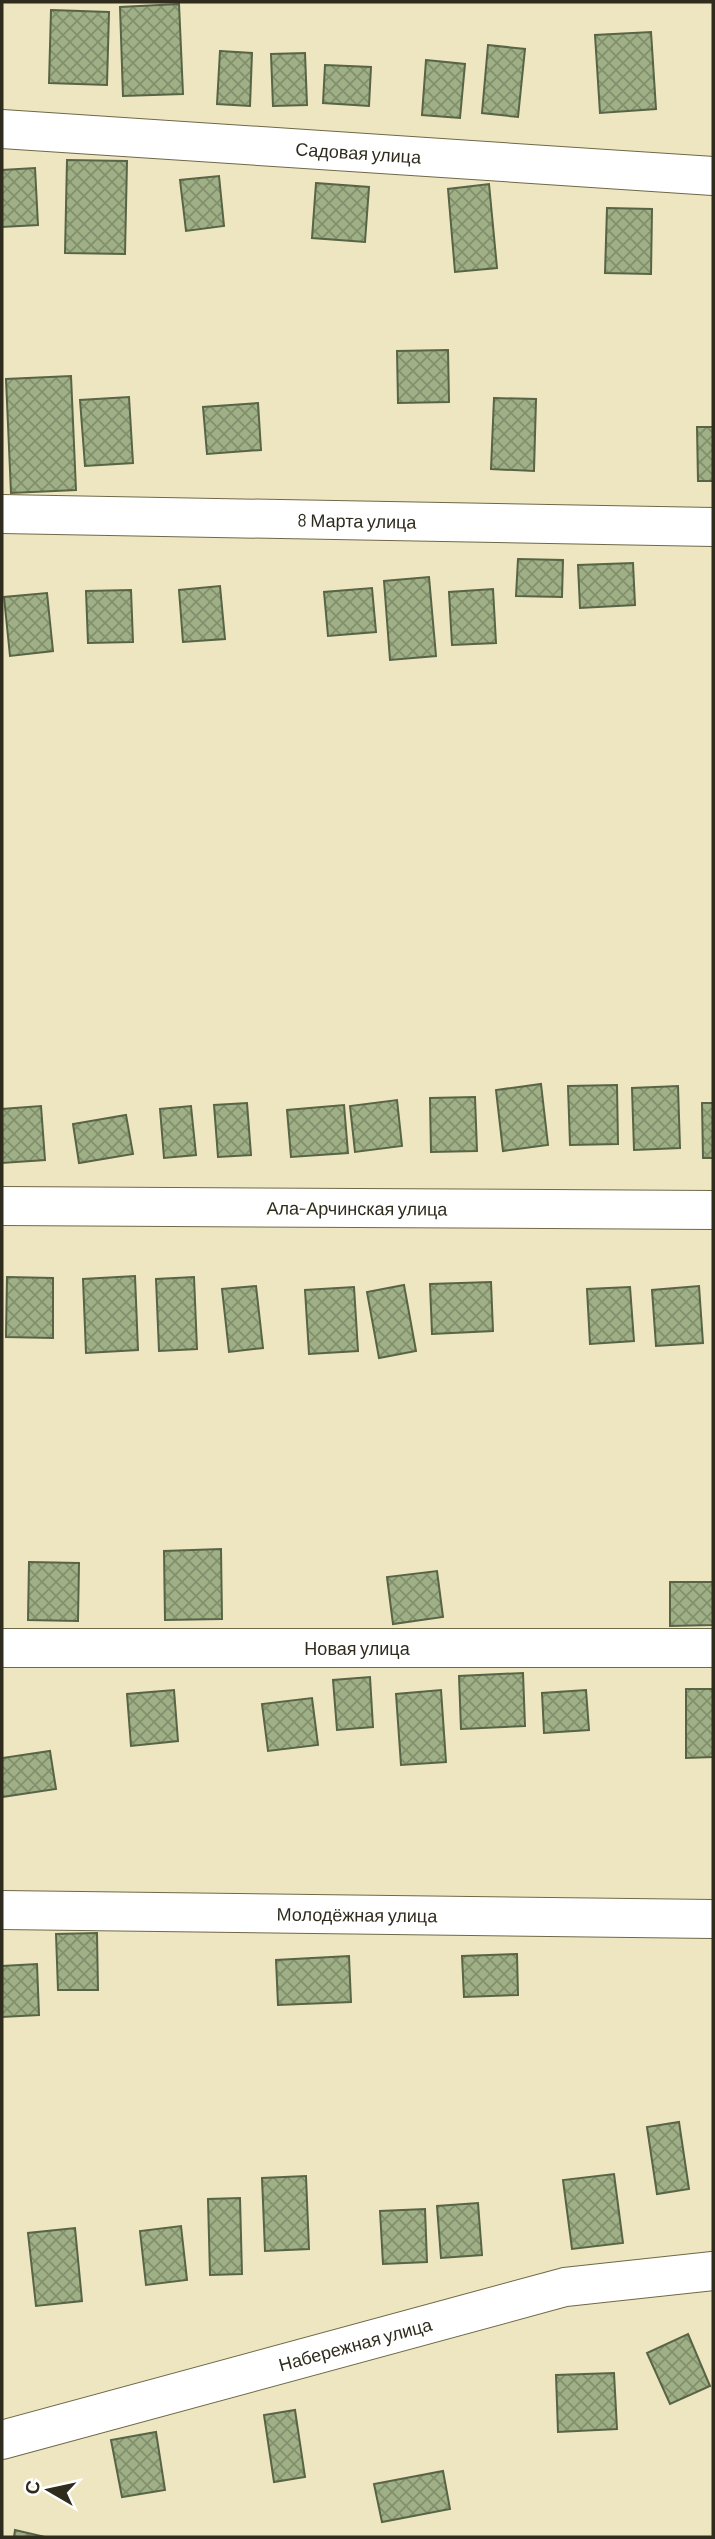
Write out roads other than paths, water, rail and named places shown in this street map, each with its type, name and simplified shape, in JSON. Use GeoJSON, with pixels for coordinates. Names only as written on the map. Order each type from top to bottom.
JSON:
{"type":"FeatureCollection","features":[{"type":"Feature","properties":{"kind":"street","name":"Садовая улица"},"geometry":{"type":"LineString","coordinates":[[2,129],[713,176]]}},
{"type":"Feature","properties":{"kind":"street","name":"8 Марта улица"},"geometry":{"type":"LineString","coordinates":[[2,514],[713,527]]}},
{"type":"Feature","properties":{"kind":"street","name":"Ала-Арчинская улица"},"geometry":{"type":"LineString","coordinates":[[2,1206],[713,1210]]}},
{"type":"Feature","properties":{"kind":"street","name":"Новая улица"},"geometry":{"type":"LineString","coordinates":[[2,1648],[713,1648]]}},
{"type":"Feature","properties":{"kind":"street","name":"Молодёжная улица"},"geometry":{"type":"LineString","coordinates":[[2,1910],[713,1919]]}},
{"type":"Feature","properties":{"kind":"street","name":"Набережная улица"},"geometry":{"type":"LineString","coordinates":[[2,2440],[565,2287],[713,2271]]}}]}
